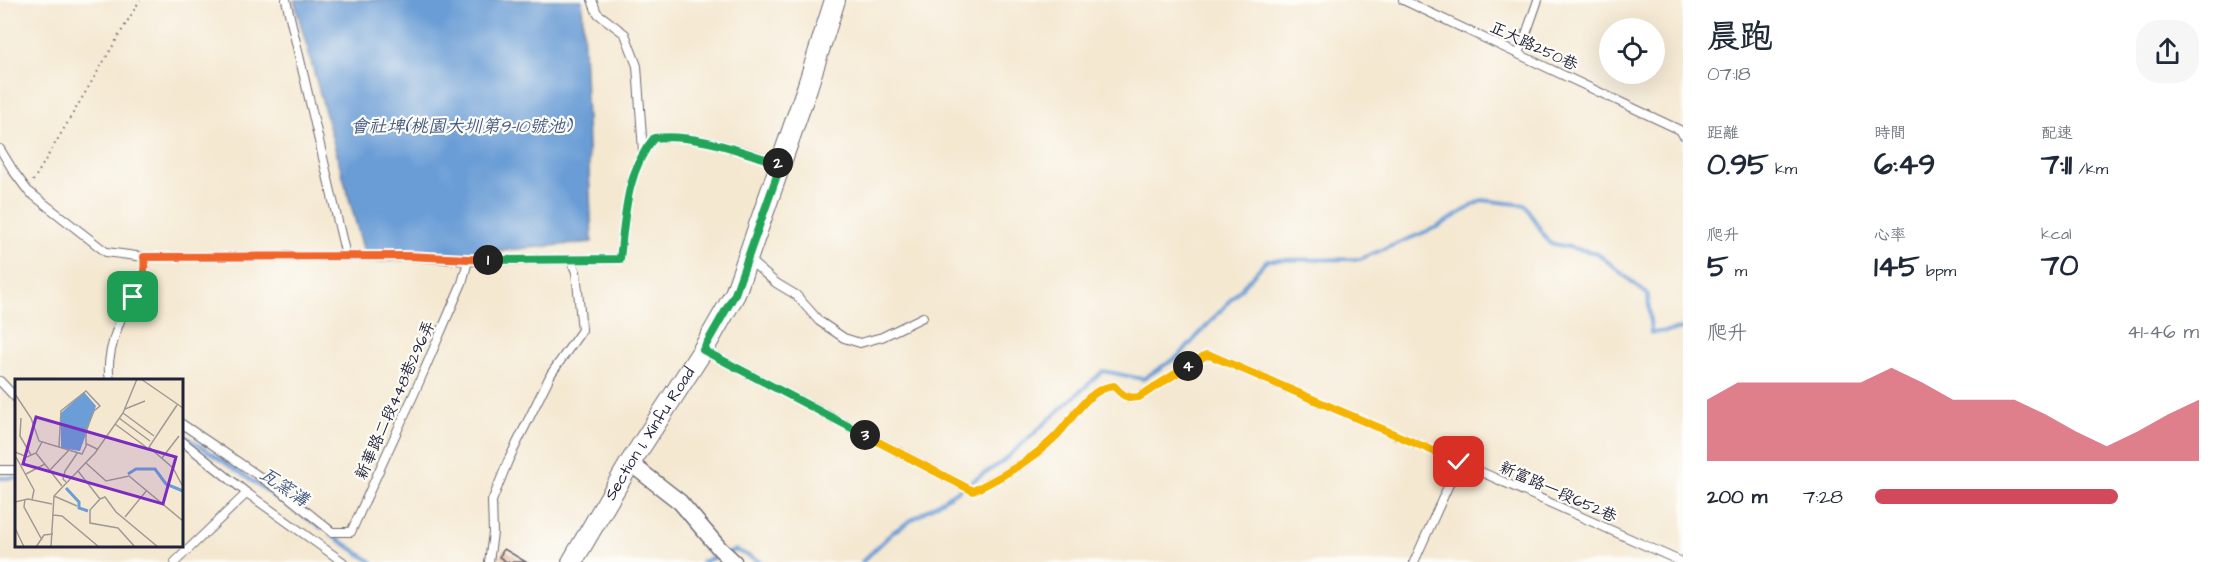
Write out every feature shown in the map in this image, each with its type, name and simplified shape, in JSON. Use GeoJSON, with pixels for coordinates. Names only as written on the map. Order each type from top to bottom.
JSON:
{"type":"FeatureCollection","features":[{"type":"Feature","properties":{"kind":"street","name":"Section 1, Xinfu Road"},"geometry":{"type":"LineString","coordinates":[[572,562],[630,463],[703,350],[735,294],[807,88],[835,0]]}},
{"type":"Feature","properties":{"kind":"street"},"geometry":{"type":"LineString","coordinates":[[630,463],[680,502],[734,562]]}},
{"type":"Feature","properties":{"kind":"lane"},"geometry":{"type":"LineString","coordinates":[[286,0],[346,256]]}},
{"type":"Feature","properties":{"kind":"lane"},"geometry":{"type":"LineString","coordinates":[[592,0],[597,13],[625,34],[637,66],[643,151]]}},
{"type":"Feature","properties":{"kind":"lane","name":"正大路250巷"},"geometry":{"type":"LineString","coordinates":[[1404,0],[1680,130],[1683,135]]}},
{"type":"Feature","properties":{"kind":"lane"},"geometry":{"type":"LineString","coordinates":[[1519,54],[1538,0]]}},
{"type":"Feature","properties":{"kind":"lane"},"geometry":{"type":"LineString","coordinates":[[0,149],[28,190],[106,252],[144,257],[407,256],[468,261],[620,259],[633,171],[643,151],[654,138],[674,136],[724,147],[781,164]]}},
{"type":"Feature","properties":{"kind":"lane"},"geometry":{"type":"LineString","coordinates":[[109,377],[110,359],[120,320],[142,283],[146,269],[144,257]]}},
{"type":"Feature","properties":{"kind":"lane"},"geometry":{"type":"LineString","coordinates":[[748,259],[776,283],[796,294],[819,321],[844,338],[860,343],[882,338],[923,317]]}},
{"type":"Feature","properties":{"kind":"lane"},"geometry":{"type":"LineString","coordinates":[[489,562],[493,533],[492,501],[508,461],[551,375],[582,330],[576,272],[572,260]]}},
{"type":"Feature","properties":{"kind":"lane","name":"新華路二段448巷296弄"},"geometry":{"type":"LineString","coordinates":[[332,532],[351,532],[462,283],[468,261]]}},
{"type":"Feature","properties":{"kind":"lane","name":"新富路一段652巷"},"geometry":{"type":"LineString","coordinates":[[703,350],[973,491],[1007,474],[1055,437],[1083,404],[1100,390],[1114,386],[1124,397],[1139,397],[1206,355],[1459,462],[1682,562]]}},
{"type":"Feature","properties":{"kind":"lane"},"geometry":{"type":"LineString","coordinates":[[0,381],[15,397]]}},
{"type":"Feature","properties":{"kind":"lane"},"geometry":{"type":"LineString","coordinates":[[183,425],[281,490],[332,532],[322,546]]}},
{"type":"Feature","properties":{"kind":"lane"},"geometry":{"type":"LineString","coordinates":[[183,442],[247,493],[343,562]]}},
{"type":"Feature","properties":{"kind":"lane"},"geometry":{"type":"LineString","coordinates":[[1414,562],[1459,462]]}},
{"type":"Feature","properties":{"kind":"lane"},"geometry":{"type":"LineString","coordinates":[[175,562],[247,493]]}},
{"type":"Feature","properties":{"kind":"path"},"geometry":{"type":"LineString","coordinates":[[28,190],[140,0]]}},
{"type":"Feature","properties":{"kind":"water","name":"會社埤(桃園大圳第9-10號池)"},"geometry":{"type":"Polygon","coordinates":[[[294,0],[582,0],[592,242],[367,263],[294,0]]]}},
{"type":"Feature","properties":{"kind":"building"},"geometry":{"type":"Polygon","coordinates":[[[504,549],[526,562],[507,562],[499,557],[504,549]]]}},
{"type":"Feature","properties":{"kind":"waterway"},"geometry":{"type":"LineString","coordinates":[[862,562],[893,532],[1002,462],[1103,371],[1143,379],[1180,355],[1267,260],[1360,259],[1437,227],[1482,200],[1525,205],[1549,243],[1597,253],[1648,295],[1651,333],[1683,329]]}},
{"type":"Feature","properties":{"kind":"waterway","name":"瓦窯溝"},"geometry":{"type":"LineString","coordinates":[[183,435],[322,528]]}},
{"type":"Feature","properties":{"kind":"waterway","name":"瓦窯溝"},"geometry":{"type":"LineString","coordinates":[[0,478],[15,478]]}},
{"type":"Feature","properties":{"kind":"waterway","name":"瓦窯溝"},"geometry":{"type":"LineString","coordinates":[[330,534],[372,562]]}},
{"type":"Feature","properties":{"kind":"waterway"},"geometry":{"type":"LineString","coordinates":[[729,553],[736,550],[761,562]]}},
{"type":"Feature","properties":{"kind":"waterway"},"geometry":{"type":"LineString","coordinates":[[702,562],[722,555]]}},
{"type":"Feature","properties":{"kind":"route"},"geometry":{"type":"LineString","coordinates":[[133,297],[142,283],[146,269],[144,257],[407,256],[468,261],[620,259],[633,171],[643,151],[654,138],[674,136],[724,147],[781,164],[735,294],[703,350],[973,491],[1007,474],[1055,437],[1083,404],[1100,390],[1114,386],[1124,397],[1139,397],[1206,355],[1459,462]]}}]}
